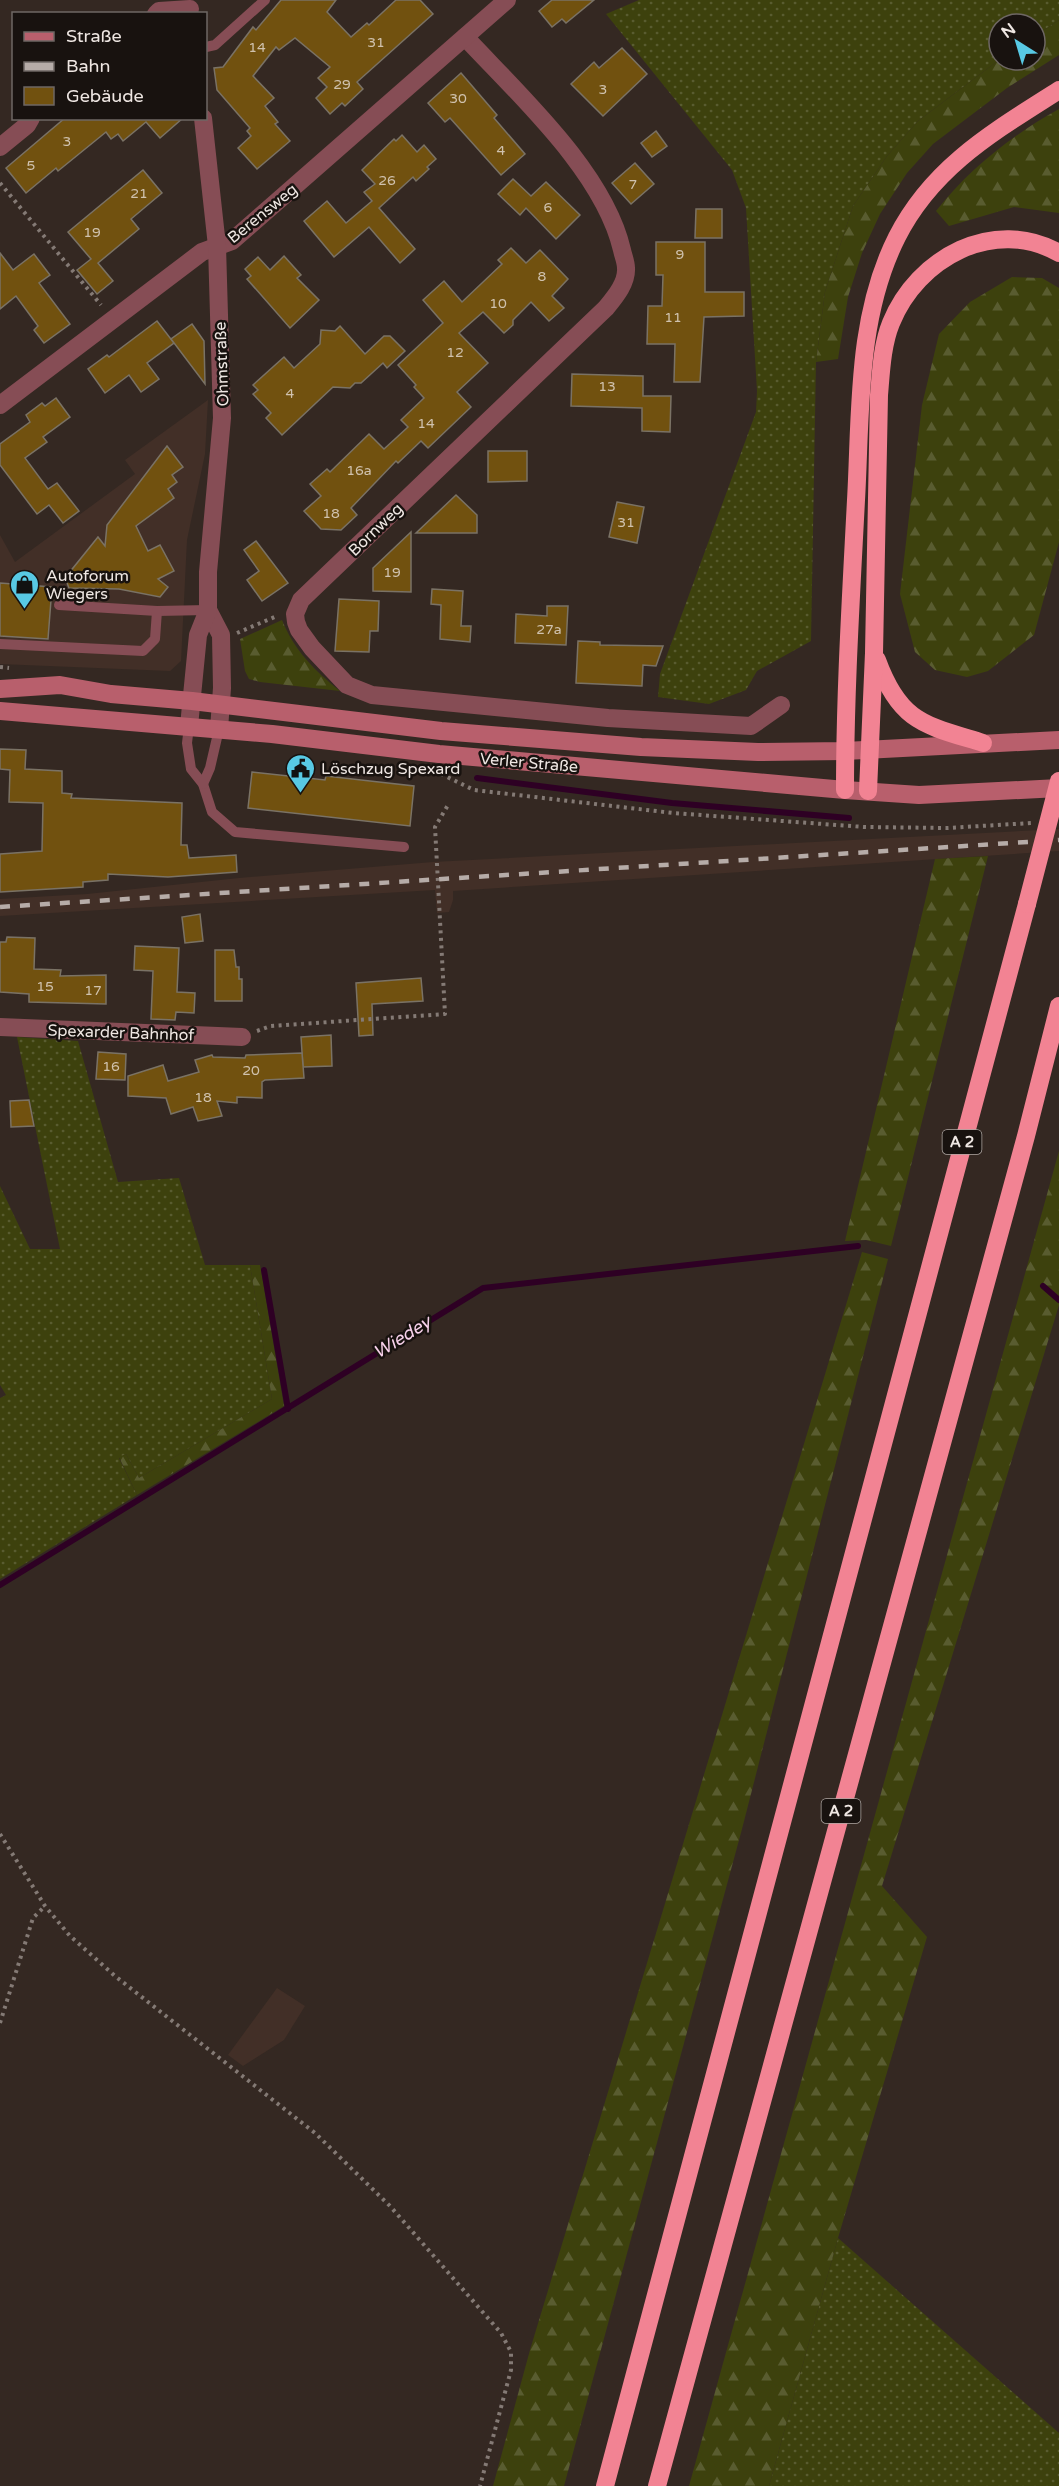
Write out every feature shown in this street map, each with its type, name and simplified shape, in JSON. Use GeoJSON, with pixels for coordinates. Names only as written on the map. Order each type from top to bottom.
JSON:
{"type":"FeatureCollection","features":[{"type":"Feature","properties":{"kind":"highway"},"geometry":{"type":"LineString","coordinates":[[845,790],[844,710],[864,343],[879,280],[897,237],[924,197],[947,169],[1006,122],[1059,90]]}},
{"type":"Feature","properties":{"kind":"highway"},"geometry":{"type":"LineString","coordinates":[[868,791],[874,653],[879,395],[881,367],[891,323],[910,290],[932,265],[956,251],[984,241],[1004,239],[1032,242],[1059,253]]}},
{"type":"Feature","properties":{"kind":"highway"},"geometry":{"type":"LineString","coordinates":[[874,653],[895,700],[910,714],[931,727],[983,743]]}},
{"type":"Feature","properties":{"kind":"highway","name":"A 2"},"geometry":{"type":"LineString","coordinates":[[605,2486],[1059,782]]}},
{"type":"Feature","properties":{"kind":"highway","name":"A 2"},"geometry":{"type":"LineString","coordinates":[[657,2486],[1026,1136],[1059,1006]]}},
{"type":"Feature","properties":{"kind":"main road","name":"Verler Straße"},"geometry":{"type":"LineString","coordinates":[[0,689],[60,685],[111,694],[192,701],[441,731],[641,747],[758,752],[845,751],[1059,740]]}},
{"type":"Feature","properties":{"kind":"main road","name":"Verler Straße"},"geometry":{"type":"LineString","coordinates":[[0,711],[189,726],[451,755],[845,790],[919,795],[1059,788]]}},
{"type":"Feature","properties":{"kind":"street","name":"Berensweg"},"geometry":{"type":"LineString","coordinates":[[0,405],[202,252],[232,241],[507,0]]}},
{"type":"Feature","properties":{"kind":"street"},"geometry":{"type":"LineString","coordinates":[[158,12],[190,8]]}},
{"type":"Feature","properties":{"kind":"street","name":"Bornweg"},"geometry":{"type":"LineString","coordinates":[[295,614],[301,600],[309,592],[606,308],[619,293],[627,269],[618,234],[601,198],[577,159],[465,37]]}},
{"type":"Feature","properties":{"kind":"street"},"geometry":{"type":"LineString","coordinates":[[0,147],[30,120]]}},
{"type":"Feature","properties":{"kind":"street","name":"Ohmstraße"},"geometry":{"type":"LineString","coordinates":[[189,726],[198,634],[208,610],[208,572],[222,418],[217,246],[203,120]]}},
{"type":"Feature","properties":{"kind":"street","name":"Ohmstraße"},"geometry":{"type":"LineString","coordinates":[[208,610],[221,635],[219,729]]}},
{"type":"Feature","properties":{"kind":"street"},"geometry":{"type":"LineString","coordinates":[[295,614],[299,630],[334,673],[347,685],[372,695],[608,718],[751,726],[781,705]]}},
{"type":"Feature","properties":{"kind":"street","name":"Spexarder Bahnhof"},"geometry":{"type":"LineString","coordinates":[[0,1027],[242,1036]]}},
{"type":"Feature","properties":{"kind":"lane"},"geometry":{"type":"LineString","coordinates":[[207,47],[215,45],[265,0]]}},
{"type":"Feature","properties":{"kind":"lane"},"geometry":{"type":"LineString","coordinates":[[59,604],[157,611],[208,610]]}},
{"type":"Feature","properties":{"kind":"lane"},"geometry":{"type":"LineString","coordinates":[[0,644],[143,651],[155,639],[157,611]]}},
{"type":"Feature","properties":{"kind":"lane"},"geometry":{"type":"LineString","coordinates":[[189,726],[187,743],[191,768],[202,784],[212,812],[235,832],[404,848]]}},
{"type":"Feature","properties":{"kind":"lane"},"geometry":{"type":"LineString","coordinates":[[202,784],[210,768],[219,729]]}},
{"type":"Feature","properties":{"kind":"path"},"geometry":{"type":"LineString","coordinates":[[0,183],[113,321]]}},
{"type":"Feature","properties":{"kind":"path"},"geometry":{"type":"LineString","coordinates":[[234,634],[282,614],[295,614]]}},
{"type":"Feature","properties":{"kind":"path"},"geometry":{"type":"LineString","coordinates":[[439,773],[474,790],[673,813],[864,827],[947,828],[1037,823]]}},
{"type":"Feature","properties":{"kind":"path"},"geometry":{"type":"LineString","coordinates":[[242,1036],[270,1026],[445,1014],[435,827],[448,806]]}},
{"type":"Feature","properties":{"kind":"path"},"geometry":{"type":"LineString","coordinates":[[0,1834],[45,1906],[70,1936],[115,1976],[315,2133],[390,2206],[501,2333],[511,2352],[511,2370],[480,2486]]}},
{"type":"Feature","properties":{"kind":"path"},"geometry":{"type":"LineString","coordinates":[[0,2023],[33,1918],[45,1906]]}},
{"type":"Feature","properties":{"kind":"shaded area"},"geometry":{"type":"Polygon","coordinates":[[[208,400],[205,454],[187,540],[181,661],[170,671],[0,664],[0,535],[15,562],[135,474],[125,460],[208,400]]]}},
{"type":"Feature","properties":{"kind":"shaded area"},"geometry":{"type":"Polygon","coordinates":[[[1059,829],[1059,851],[453,891],[449,912],[437,913],[435,890],[0,916],[0,899],[87,894],[239,878],[433,862],[1059,829]]]}},
{"type":"Feature","properties":{"kind":"shaded area"},"geometry":{"type":"Polygon","coordinates":[[[277,1988],[305,2006],[284,2040],[243,2066],[228,2055],[277,1988]]]}},
{"type":"Feature","properties":{"kind":"green space"},"geometry":{"type":"Polygon","coordinates":[[[639,0],[1059,0],[1059,20],[1047,28],[1047,12],[987,12],[987,69],[918,121],[887,156],[853,206],[825,292],[816,362],[811,641],[757,671],[746,690],[709,704],[658,697],[660,674],[756,412],[757,391],[746,208],[732,170],[606,14],[639,0]]]}},
{"type":"Feature","properties":{"kind":"green space"},"geometry":{"type":"Polygon","coordinates":[[[1059,20],[1059,55],[1047,63],[1047,28],[1059,20]]]}},
{"type":"Feature","properties":{"kind":"green space"},"geometry":{"type":"Polygon","coordinates":[[[987,69],[987,72],[1032,72],[1007,88],[933,144],[907,173],[880,214],[862,253],[848,297],[838,359],[816,362],[825,292],[853,206],[887,156],[918,121],[987,69]]]}},
{"type":"Feature","properties":{"kind":"green space"},"geometry":{"type":"Polygon","coordinates":[[[1059,109],[1059,213],[1014,207],[949,226],[936,211],[963,181],[1008,142],[1059,109]]]}},
{"type":"Feature","properties":{"kind":"green space"},"geometry":{"type":"Polygon","coordinates":[[[1012,277],[1042,278],[1059,288],[1059,542],[1034,635],[988,671],[967,677],[935,670],[915,652],[900,594],[922,405],[939,334],[970,302],[1012,277]]]}},
{"type":"Feature","properties":{"kind":"green space"},"geometry":{"type":"Polygon","coordinates":[[[282,620],[306,659],[340,691],[249,679],[245,671],[240,639],[282,620]]]}},
{"type":"Feature","properties":{"kind":"green space"},"geometry":{"type":"Polygon","coordinates":[[[988,856],[891,1246],[866,1240],[845,1241],[935,859],[988,856]]]}},
{"type":"Feature","properties":{"kind":"green space"},"geometry":{"type":"Polygon","coordinates":[[[17,1037],[78,1041],[118,1182],[179,1178],[205,1265],[250,1265],[272,1399],[139,1478],[126,1454],[119,1458],[137,1495],[0,1579],[0,1398],[6,1395],[0,1385],[0,1186],[30,1249],[60,1249],[17,1037]]]}},
{"type":"Feature","properties":{"kind":"green space"},"geometry":{"type":"Polygon","coordinates":[[[1059,1151],[1059,1305],[882,1886],[927,1937],[838,2238],[769,2486],[689,2486],[1059,1151]]]}},
{"type":"Feature","properties":{"kind":"green space"},"geometry":{"type":"Polygon","coordinates":[[[862,1252],[888,1259],[742,1829],[564,2486],[493,2486],[530,2350],[862,1252]]]}},
{"type":"Feature","properties":{"kind":"green space"},"geometry":{"type":"Polygon","coordinates":[[[250,1265],[260,1265],[284,1406],[137,1495],[119,1457],[126,1454],[139,1478],[272,1399],[250,1265]]]}},
{"type":"Feature","properties":{"kind":"green space"},"geometry":{"type":"Polygon","coordinates":[[[838,2238],[1059,2433],[1059,2486],[769,2486],[838,2238]]]}},
{"type":"Feature","properties":{"kind":"building"},"geometry":{"type":"Polygon","coordinates":[[[281,0],[336,0],[327,12],[351,37],[367,23],[369,25],[396,0],[420,0],[433,14],[357,82],[363,89],[345,106],[342,103],[330,114],[316,98],[327,87],[318,78],[330,67],[295,38],[279,50],[276,47],[253,76],[274,98],[265,106],[278,122],[275,124],[290,141],[257,169],[238,148],[251,136],[247,131],[250,128],[217,90],[214,68],[223,67],[253,27],[256,30],[281,0]]]}},
{"type":"Feature","properties":{"kind":"building"},"geometry":{"type":"Polygon","coordinates":[[[552,0],[594,0],[566,23],[562,19],[552,27],[539,11],[552,0]]]}},
{"type":"Feature","properties":{"kind":"building"},"geometry":{"type":"Polygon","coordinates":[[[622,48],[647,74],[603,116],[571,84],[594,62],[599,68],[622,48]]]}},
{"type":"Feature","properties":{"kind":"building"},"geometry":{"type":"Polygon","coordinates":[[[461,73],[497,115],[494,118],[525,154],[501,175],[450,118],[445,122],[428,103],[461,73]]]}},
{"type":"Feature","properties":{"kind":"building"},"geometry":{"type":"Polygon","coordinates":[[[63,120],[181,120],[160,138],[146,122],[123,141],[118,134],[111,139],[106,132],[58,171],[56,168],[26,193],[6,168],[63,120]]]}},
{"type":"Feature","properties":{"kind":"building"},"geometry":{"type":"Polygon","coordinates":[[[656,131],[667,146],[652,157],[641,143],[656,131]]]}},
{"type":"Feature","properties":{"kind":"building"},"geometry":{"type":"Polygon","coordinates":[[[402,135],[417,152],[424,145],[436,159],[416,181],[413,177],[379,208],[415,249],[400,263],[369,227],[334,257],[304,221],[327,201],[346,223],[372,201],[364,192],[375,184],[362,170],[394,139],[396,141],[402,135]]]}},
{"type":"Feature","properties":{"kind":"building"},"geometry":{"type":"Polygon","coordinates":[[[635,163],[654,184],[631,204],[612,183],[635,163]]]}},
{"type":"Feature","properties":{"kind":"building"},"geometry":{"type":"Polygon","coordinates":[[[143,170],[162,193],[131,219],[139,229],[98,263],[113,281],[97,294],[77,270],[91,259],[68,232],[143,170]]]}},
{"type":"Feature","properties":{"kind":"building"},"geometry":{"type":"Polygon","coordinates":[[[513,179],[531,196],[546,182],[580,215],[556,239],[526,208],[520,215],[498,194],[513,179]]]}},
{"type":"Feature","properties":{"kind":"building"},"geometry":{"type":"Polygon","coordinates":[[[696,209],[722,209],[722,238],[695,238],[696,209]]]}},
{"type":"Feature","properties":{"kind":"building"},"geometry":{"type":"Polygon","coordinates":[[[656,242],[705,242],[705,292],[744,292],[744,316],[704,317],[700,382],[674,382],[675,344],[647,344],[648,306],[662,306],[663,275],[656,275],[656,242]]]}},
{"type":"Feature","properties":{"kind":"building"},"geometry":{"type":"Polygon","coordinates":[[[511,248],[526,263],[540,250],[568,279],[552,296],[564,308],[549,321],[531,302],[504,333],[483,312],[459,333],[488,363],[457,392],[471,407],[428,448],[421,441],[398,463],[396,461],[351,508],[357,515],[341,530],[321,529],[304,511],[321,496],[310,484],[327,469],[330,472],[369,434],[384,449],[408,427],[401,420],[424,398],[398,365],[443,323],[423,300],[444,281],[462,302],[502,264],[498,260],[511,248]]]}},
{"type":"Feature","properties":{"kind":"building"},"geometry":{"type":"Polygon","coordinates":[[[0,253],[13,270],[34,254],[50,275],[39,283],[70,324],[44,343],[34,330],[38,326],[16,296],[0,309],[0,253]]]}},
{"type":"Feature","properties":{"kind":"building"},"geometry":{"type":"Polygon","coordinates":[[[284,256],[301,275],[297,278],[319,300],[290,328],[247,279],[251,276],[245,269],[258,257],[270,270],[284,256]]]}},
{"type":"Feature","properties":{"kind":"building"},"geometry":{"type":"Polygon","coordinates":[[[157,321],[174,343],[147,363],[159,379],[141,392],[129,375],[105,393],[88,369],[107,355],[109,357],[157,321]]]}},
{"type":"Feature","properties":{"kind":"building"},"geometry":{"type":"Polygon","coordinates":[[[192,324],[204,341],[205,384],[171,339],[192,324]]]}},
{"type":"Feature","properties":{"kind":"building"},"geometry":{"type":"Polygon","coordinates":[[[340,326],[365,354],[384,336],[390,336],[405,351],[387,368],[383,363],[361,383],[355,383],[350,388],[333,387],[282,435],[266,418],[271,413],[253,394],[258,390],[253,385],[284,357],[294,368],[320,344],[321,330],[335,331],[340,326]]]}},
{"type":"Feature","properties":{"kind":"building"},"geometry":{"type":"Polygon","coordinates":[[[572,374],[643,376],[643,396],[671,396],[670,432],[642,431],[642,408],[571,406],[572,374]]]}},
{"type":"Feature","properties":{"kind":"building"},"geometry":{"type":"Polygon","coordinates":[[[56,398],[70,417],[43,437],[47,442],[25,458],[48,489],[57,483],[79,511],[63,523],[49,505],[37,514],[0,465],[0,444],[30,422],[26,415],[42,403],[45,406],[56,398]]]}},
{"type":"Feature","properties":{"kind":"building"},"geometry":{"type":"Polygon","coordinates":[[[167,446],[183,467],[172,475],[177,482],[168,489],[174,498],[136,526],[148,551],[160,545],[174,571],[158,579],[168,587],[160,597],[119,589],[69,588],[65,578],[98,537],[105,546],[107,525],[167,446]]]}},
{"type":"Feature","properties":{"kind":"building"},"geometry":{"type":"Polygon","coordinates":[[[488,451],[527,451],[527,481],[488,482],[488,451]]]}},
{"type":"Feature","properties":{"kind":"building"},"geometry":{"type":"Polygon","coordinates":[[[456,495],[477,515],[477,533],[416,533],[456,495]]]}},
{"type":"Feature","properties":{"kind":"building"},"geometry":{"type":"Polygon","coordinates":[[[617,502],[644,507],[637,543],[609,537],[617,502]]]}},
{"type":"Feature","properties":{"kind":"building"},"geometry":{"type":"Polygon","coordinates":[[[411,532],[411,592],[373,591],[373,568],[411,532]]]}},
{"type":"Feature","properties":{"kind":"building"},"geometry":{"type":"Polygon","coordinates":[[[256,541],[288,583],[262,601],[247,580],[259,571],[244,550],[256,541]]]}},
{"type":"Feature","properties":{"kind":"building","name":"Autoforum Wiegers"},"geometry":{"type":"Polygon","coordinates":[[[0,583],[52,587],[48,639],[0,636],[0,583]]]}},
{"type":"Feature","properties":{"kind":"building"},"geometry":{"type":"Polygon","coordinates":[[[432,589],[463,591],[461,626],[471,626],[470,642],[440,639],[441,605],[431,604],[432,589]]]}},
{"type":"Feature","properties":{"kind":"building"},"geometry":{"type":"Polygon","coordinates":[[[339,599],[379,601],[378,631],[370,631],[369,652],[335,651],[339,599]]]}},
{"type":"Feature","properties":{"kind":"building"},"geometry":{"type":"Polygon","coordinates":[[[547,606],[568,606],[566,645],[515,643],[516,614],[547,616],[547,606]]]}},
{"type":"Feature","properties":{"kind":"building"},"geometry":{"type":"Polygon","coordinates":[[[578,641],[600,642],[600,645],[663,646],[656,666],[643,665],[642,686],[576,683],[578,641]]]}},
{"type":"Feature","properties":{"kind":"building"},"geometry":{"type":"Polygon","coordinates":[[[0,749],[26,750],[25,769],[62,771],[62,793],[72,794],[71,798],[182,803],[181,845],[187,845],[189,858],[236,855],[237,872],[168,877],[108,874],[108,880],[83,882],[83,887],[0,892],[0,854],[42,851],[43,803],[9,802],[10,770],[0,769],[0,749]]]}},
{"type":"Feature","properties":{"kind":"building"},"geometry":{"type":"Polygon","coordinates":[[[252,772],[325,780],[326,776],[414,786],[410,826],[248,808],[252,772]]]}},
{"type":"Feature","properties":{"kind":"building"},"geometry":{"type":"Polygon","coordinates":[[[200,914],[203,941],[185,943],[182,917],[200,914]]]}},
{"type":"Feature","properties":{"kind":"building"},"geometry":{"type":"Polygon","coordinates":[[[7,937],[35,938],[34,969],[61,970],[60,976],[106,975],[106,1004],[29,1002],[29,994],[0,992],[0,942],[6,942],[7,937]]]}},
{"type":"Feature","properties":{"kind":"building"},"geometry":{"type":"Polygon","coordinates":[[[135,946],[179,948],[177,992],[195,993],[194,1013],[176,1012],[175,1020],[151,1019],[153,971],[134,970],[135,946]]]}},
{"type":"Feature","properties":{"kind":"building"},"geometry":{"type":"Polygon","coordinates":[[[215,950],[234,950],[236,967],[239,967],[239,979],[242,979],[242,1001],[215,1001],[215,950]]]}},
{"type":"Feature","properties":{"kind":"building"},"geometry":{"type":"Polygon","coordinates":[[[421,978],[423,1001],[372,1004],[373,1035],[359,1036],[356,983],[421,978]]]}},
{"type":"Feature","properties":{"kind":"building"},"geometry":{"type":"Polygon","coordinates":[[[331,1035],[332,1066],[303,1067],[301,1037],[331,1035]]]}},
{"type":"Feature","properties":{"kind":"building"},"geometry":{"type":"Polygon","coordinates":[[[98,1052],[126,1054],[125,1080],[96,1079],[98,1052]]]}},
{"type":"Feature","properties":{"kind":"building"},"geometry":{"type":"Polygon","coordinates":[[[302,1053],[304,1078],[265,1080],[262,1082],[262,1098],[237,1097],[237,1103],[217,1101],[222,1116],[198,1121],[193,1107],[171,1114],[166,1098],[128,1096],[128,1076],[163,1065],[168,1081],[199,1072],[195,1060],[212,1055],[213,1057],[245,1058],[246,1055],[302,1053]]]}},
{"type":"Feature","properties":{"kind":"building"},"geometry":{"type":"Polygon","coordinates":[[[29,1100],[34,1126],[11,1127],[10,1101],[29,1100]]]}},
{"type":"Feature","properties":{"kind":"waterway"},"geometry":{"type":"LineString","coordinates":[[477,778],[672,803],[849,818]]}},
{"type":"Feature","properties":{"kind":"waterway","name":"Wiedey"},"geometry":{"type":"LineString","coordinates":[[0,1585],[483,1288],[858,1246]]}},
{"type":"Feature","properties":{"kind":"waterway"},"geometry":{"type":"LineString","coordinates":[[264,1270],[288,1409]]}},
{"type":"Feature","properties":{"kind":"waterway","name":"Wiedey"},"geometry":{"type":"LineString","coordinates":[[1043,1286],[1059,1300]]}},
{"type":"Feature","properties":{"kind":"railway"},"geometry":{"type":"LineString","coordinates":[[0,907],[1059,840]]}},
{"type":"Feature","properties":{"kind":"place","name":"Autoforum Wiegers"},"geometry":{"type":"Point","coordinates":[25,610]}},
{"type":"Feature","properties":{"kind":"place","name":"Löschzug Spexard"},"geometry":{"type":"Point","coordinates":[300,794]}}]}
